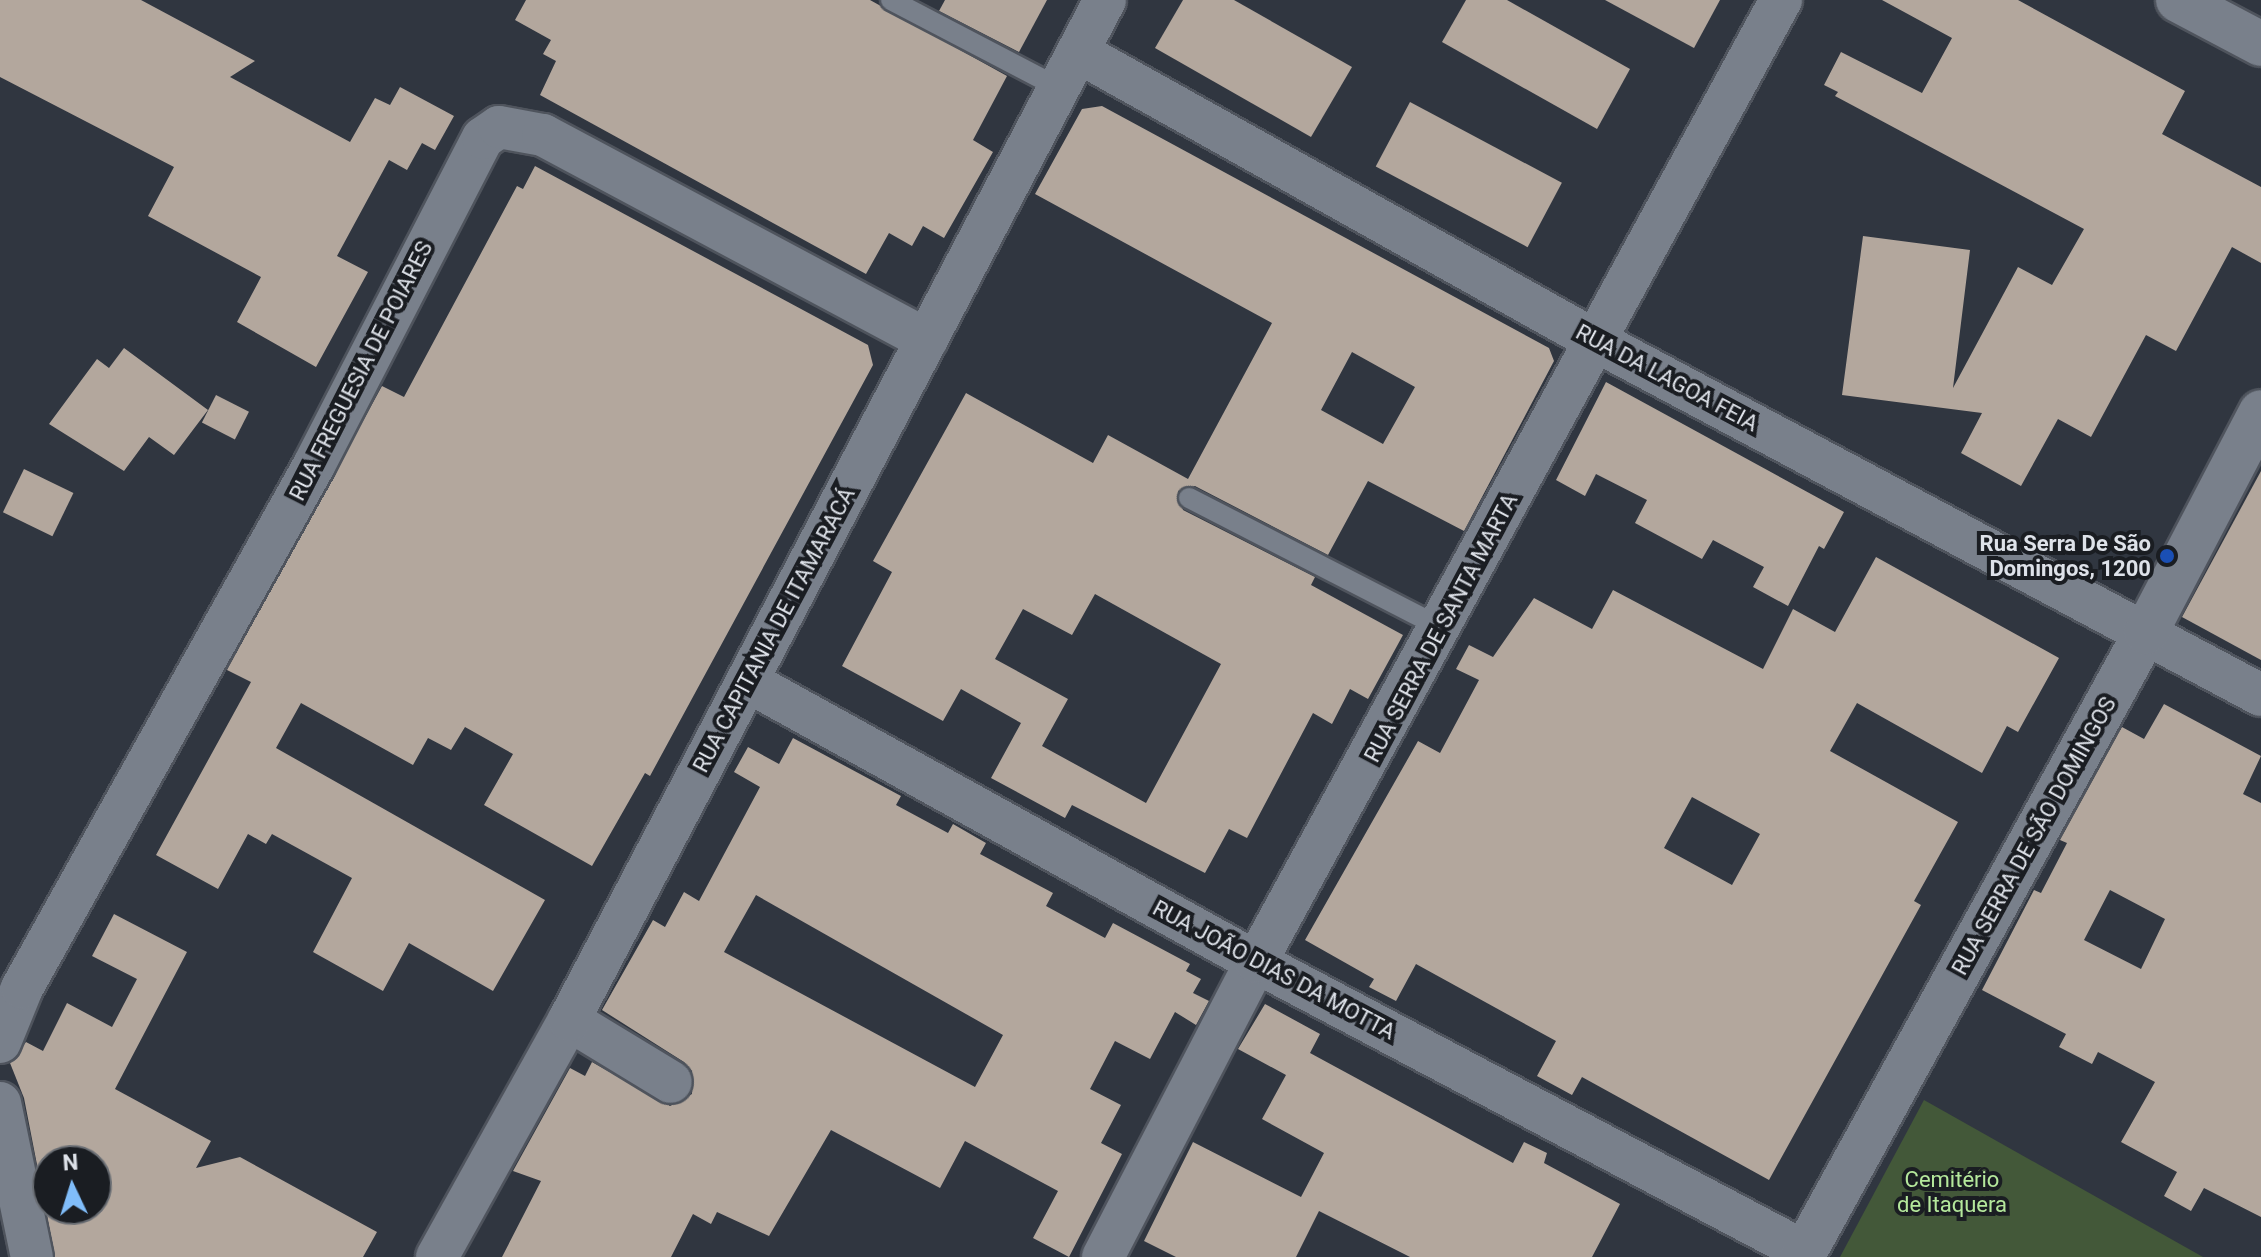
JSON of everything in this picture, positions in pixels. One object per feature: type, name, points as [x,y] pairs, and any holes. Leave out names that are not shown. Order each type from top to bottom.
[{"type":"main road","points":[[2178,0],[2261,44]]},
{"type":"main road","name":"RUA SERRA DE SÃO DOMINGOS","points":[[1803,1254],[2146,632],[2261,412]]},
{"type":"street","name":"RUA CAPITANIA DE ITAMARACÁ","points":[[437,1257],[569,1020],[1105,0]]},
{"type":"street","name":"RUA SERRA DE SANTA MARTA","points":[[1103,1257],[1256,962],[1442,628],[1781,0]]},
{"type":"street","name":"RUA DA LAGOA FEIA","points":[[1078,52],[1596,341],[2261,695]]},
{"type":"street","name":"RUA FREGUESIA DE POIARES","points":[[0,1042],[11,982],[314,465],[483,138],[499,127],[543,135],[927,340]]},
{"type":"street","name":"RUA JOÃO DIAS DA MOTTA","points":[[747,681],[1256,962],[1803,1254]]},
{"type":"street","points":[[569,1020],[671,1082]]},
{"type":"street","points":[[0,1103],[11,1213],[32,1257]]},
{"type":"lane","points":[[891,0],[1059,88]]},
{"type":"lane","points":[[1189,498],[1442,628]]},
{"type":"green space","name":"Cemitério de Itaquera","points":[[1924,1100],[2203,1257],[1840,1257]]},
{"type":"building","points":[[0,0],[141,0],[255,61],[230,77],[350,142],[375,98],[390,105],[400,87],[454,116],[435,150],[422,143],[407,170],[389,160],[337,256],[368,272],[316,367],[237,322],[261,277],[148,216],[174,167],[0,77]]},
{"type":"building","points":[[526,0],[870,0],[1007,76],[973,140],[993,152],[944,238],[923,226],[912,246],[889,233],[866,274],[540,95],[556,61],[543,54],[551,40],[515,20]]},
{"type":"building","points":[[945,0],[1047,0],[1019,52],[939,11]]},
{"type":"building","points":[[1183,0],[1234,0],[1352,67],[1311,137],[1155,48]]},
{"type":"building","points":[[1466,0],[1507,0],[1630,69],[1597,129],[1442,42]]},
{"type":"building","points":[[1605,0],[1720,0],[1694,48]]},
{"type":"building","points":[[1882,0],[2018,0],[2185,91],[2162,134],[2261,187],[2261,263],[2232,247],[2176,351],[2146,335],[2091,437],[2058,419],[2021,486],[1961,453],[1982,413],[1842,395],[1863,236],[1970,250],[1953,388],[2018,267],[2052,285],[2084,229],[1835,96],[1838,92],[1824,85],[1841,52],[1922,93],[1952,38]]},
{"type":"building","points":[[1410,102],[1562,183],[1528,247],[1376,166]]},
{"type":"building","points":[[1102,106],[1549,348],[1554,361],[1464,531],[1368,481],[1328,555],[1195,486],[1178,491],[1183,510],[1315,577],[1311,585],[1403,635],[1368,699],[1350,689],[1332,724],[1313,713],[1247,838],[1229,829],[1205,873],[1072,805],[1065,818],[991,778],[1021,723],[961,689],[943,721],[842,666],[892,572],[873,561],[966,393],[1093,463],[1108,435],[1188,479],[1272,323],[1035,194],[1082,109]],"holes":[[[1352,352],[1415,387],[1383,444],[1321,410]],[[1095,594],[1221,664],[1146,803],[1042,746],[1068,699],[995,659],[1023,609],[1072,635]]]},
{"type":"building","points":[[535,166],[868,345],[873,365],[650,776],[645,773],[592,866],[484,805],[513,754],[465,727],[451,750],[428,738],[413,765],[301,703],[276,748],[545,900],[493,991],[409,943],[383,991],[313,952],[352,878],[272,834],[266,844],[248,834],[218,889],[156,855],[251,682],[227,670],[382,386],[404,397],[517,186],[523,189]]},
{"type":"building","points":[[124,348],[208,410],[174,455],[149,437],[124,471],[49,424],[97,359],[109,368]]},
{"type":"building","points":[[1606,382],[1844,512],[1824,549],[1819,546],[1788,606],[1753,587],[1764,567],[1713,540],[1702,559],[1635,523],[1647,500],[1596,474],[1585,496],[1556,480]]},
{"type":"building","points":[[216,395],[249,412],[235,439],[202,423]]},
{"type":"building","points":[[24,469],[73,493],[52,536],[3,512]]},
{"type":"building","points":[[2261,471],[2261,660],[2182,617]]},
{"type":"building","points":[[1876,557],[2059,658],[2018,732],[2007,726],[1982,773],[1857,703],[1830,751],[1958,822],[1914,901],[1921,905],[1769,1180],[1582,1077],[1572,1095],[1537,1076],[1556,1041],[1416,964],[1396,1001],[1369,987],[1374,979],[1305,940],[1418,741],[1440,753],[1479,680],[1456,669],[1469,645],[1493,657],[1534,598],[1592,629],[1613,590],[1763,669],[1793,609],[1835,632]],"holes":[[[1692,797],[1760,834],[1732,885],[1664,848]]]},
{"type":"building","points":[[2164,704],[2261,756],[2243,794],[2261,803],[2261,1217],[2204,1188],[2191,1211],[2164,1196],[2177,1172],[2121,1142],[2155,1082],[2098,1052],[2092,1064],[2059,1047],[2066,1034],[1982,990],[2034,890],[2041,893],[2067,843],[2060,840],[2122,727],[2144,739]],"holes":[[[2110,890],[2165,919],[2141,969],[2084,940]]]},
{"type":"building","points":[[793,738],[901,796],[896,805],[948,833],[953,824],[986,843],[980,854],[1053,893],[1046,906],[1105,938],[1113,923],[1190,964],[1186,971],[1201,979],[1193,993],[1209,1001],[1196,1025],[1175,1012],[1150,1059],[1115,1041],[1090,1089],[1121,1105],[1101,1143],[1122,1154],[1069,1257],[1033,1238],[1058,1191],[965,1141],[940,1188],[831,1130],[769,1236],[717,1212],[711,1224],[693,1214],[671,1257],[502,1257],[541,1181],[513,1171],[570,1068],[585,1076],[592,1062],[670,1106],[692,1094],[692,1071],[684,1062],[602,1010],[653,920],[665,927],[684,892],[699,901],[760,787],[734,772],[748,747],[779,764]],"holes":[[[756,895],[1003,1035],[975,1087],[724,952]]]},
{"type":"building","points":[[114,914],[187,952],[115,1089],[211,1141],[196,1168],[240,1157],[377,1232],[363,1257],[55,1257],[49,1225],[112,1225],[112,1145],[33,1145],[24,1098],[10,1063],[26,1042],[43,1051],[67,1003],[112,1027],[137,979],[92,956]]},
{"type":"building","points":[[1265,1004],[1320,1034],[1310,1053],[1513,1163],[1524,1142],[1547,1153],[1544,1163],[1620,1204],[1592,1257],[1410,1257],[1319,1211],[1296,1257],[1176,1257],[1144,1241],[1193,1142],[1301,1197],[1324,1153],[1262,1119],[1286,1075],[1238,1049]]},
{"type":"place","name":"Rua Serra De São Domingos, 1200","points":[[2167,556]]}]
